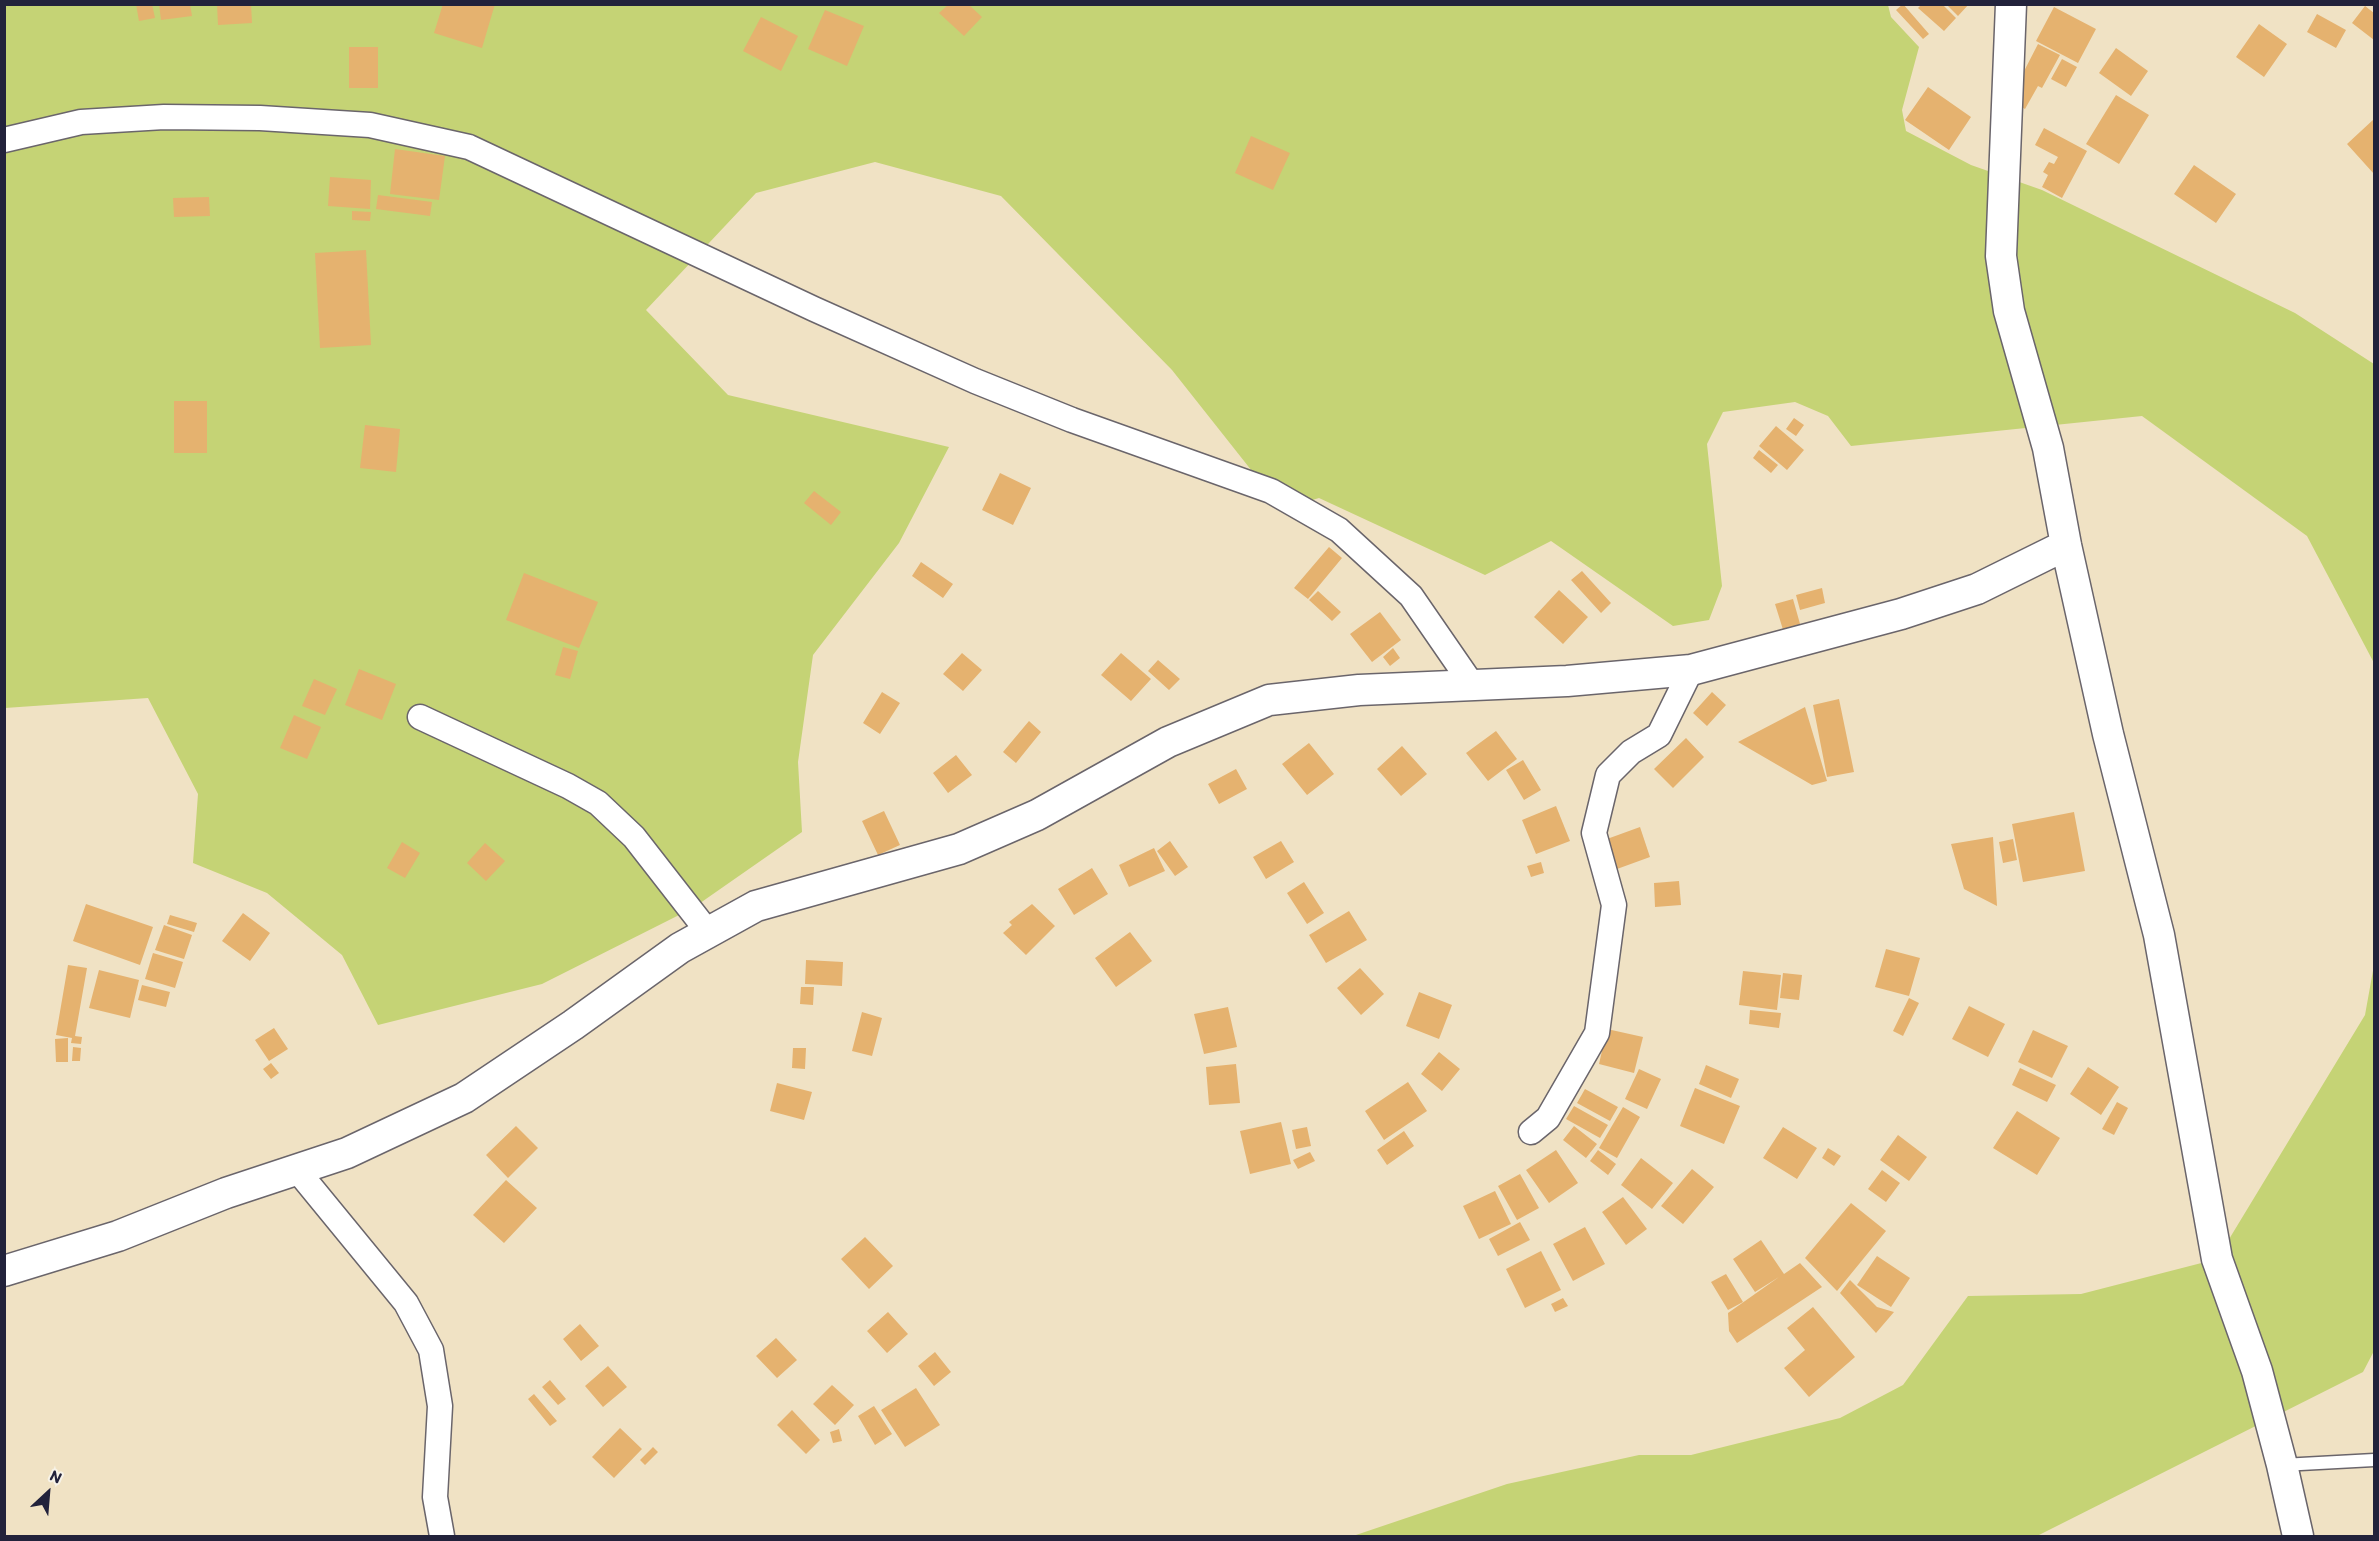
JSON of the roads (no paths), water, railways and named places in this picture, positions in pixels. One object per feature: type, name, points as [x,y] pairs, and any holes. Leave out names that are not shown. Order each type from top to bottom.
[{"type":"street","points":[[2011,4],[2001,256],[2010,310],[2048,448],[2066,545],[2108,734],[2159,935],[2217,1259],[2257,1371],[2283,1465],[2298,1536]]},
{"type":"street","points":[[4,140],[81,122],[188,117],[370,125],[469,147],[814,309],[975,381],[1072,420],[1271,491],[1339,530],[1411,596],[1471,683]]},
{"type":"street","points":[[4,1271],[118,1236],[226,1193],[347,1153],[464,1098],[573,1025],[680,948],[756,906],[959,849],[1037,815],[1168,742],[1269,700],[1359,690],[1471,683],[1567,681],[1691,670],[1901,614],[1966,593],[2066,545]]},
{"type":"street","points":[[1531,1132],[1548,1118],[1597,1033],[1614,905],[1594,833],[1608,775],[1631,752],[1659,735],[1691,670]]},
{"type":"street","points":[[420,717],[568,786],[598,803],[634,837],[708,932]]},
{"type":"street","points":[[297,1170],[406,1303],[431,1350],[440,1406],[435,1497],[442,1536]]},
{"type":"lane","points":[[2283,1465],[2374,1460]]}]
